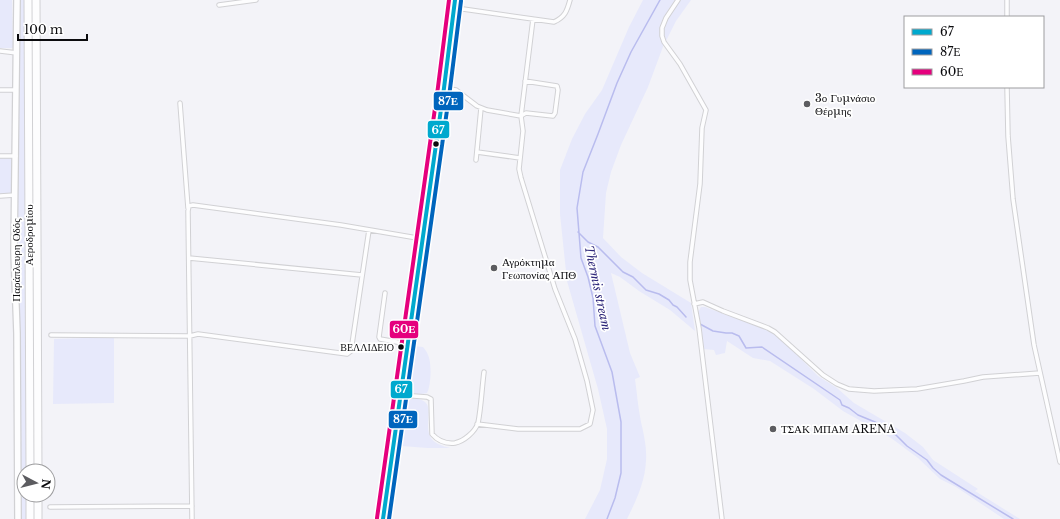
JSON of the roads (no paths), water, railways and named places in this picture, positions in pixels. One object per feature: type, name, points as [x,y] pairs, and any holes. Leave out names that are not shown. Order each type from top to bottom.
[{"type":"highway","name":"Αεροδρομίου","points":[[28,0],[30,463]]},
{"type":"highway","name":"Αεροδρομίου","points":[[36,0],[38,463]]},
{"type":"highway","points":[[30,503],[30,519]]},
{"type":"highway","points":[[38,503],[38,519]]},
{"type":"main road","points":[[383,519],[455,0]]},
{"type":"street","name":"Παράπλευρη Οδός","points":[[17,0],[16,196],[14,252],[17,334],[18,519]]},
{"type":"street","points":[[219,5],[256,0]]},
{"type":"street","points":[[454,10],[463,9],[554,22],[562,18],[566,13],[570,0]]},
{"type":"street","points":[[678,0],[666,18],[662,28],[662,36],[664,42],[680,64],[706,110],[702,128],[700,184],[690,262],[690,280],[699,328],[722,519]]},
{"type":"street","points":[[1007,0],[1007,16]]},
{"type":"street","points":[[478,424],[518,429],[580,429],[590,424],[592,418],[593,410],[587,381],[575,339],[555,289],[519,169],[523,131],[521,116],[533,20]]},
{"type":"street","points":[[0,51],[17,53]]},
{"type":"street","points":[[444,88],[456,90],[477,106],[482,108],[521,116],[526,113],[553,116],[558,90],[557,86],[525,81]]},
{"type":"street","points":[[1007,88],[1011,188],[1034,345],[1060,462]]},
{"type":"street","points":[[0,90],[16,90]]},
{"type":"street","points":[[180,103],[188,208],[192,519]]},
{"type":"street","points":[[476,160],[482,108]]},
{"type":"street","points":[[477,152],[520,158]]},
{"type":"street","points":[[0,156],[16,156]]},
{"type":"street","points":[[0,196],[16,196]]},
{"type":"street","points":[[188,208],[189,206],[193,205],[423,238]]},
{"type":"street","points":[[52,335],[190,336],[198,334],[347,354],[351,351],[369,230]]},
{"type":"street","points":[[189,258],[362,275]]},
{"type":"street","points":[[385,293],[380,337],[382,340],[408,344]]},
{"type":"street","points":[[694,304],[703,302],[768,328],[783,339],[823,375],[842,387],[849,389],[874,391],[917,389],[983,377],[1040,373]]},
{"type":"street","points":[[400,395],[427,398],[431,400],[432,434],[438,440],[448,443],[456,443],[465,439],[478,424],[484,372]]},
{"type":"street","points":[[50,507],[192,506]]},
{"type":"waterway","name":"Thermis stream","points":[[607,519],[615,498],[621,473],[621,422],[612,372],[595,326],[593,298],[588,277],[581,258],[577,208],[583,172],[617,83],[631,52],[660,0]]},
{"type":"waterway","points":[[578,232],[588,242],[598,247],[623,272],[633,277],[646,290],[659,294],[669,300],[686,317]]},
{"type":"waterway","points":[[700,324],[713,331],[732,333],[739,336],[746,348],[762,347],[840,400],[842,405],[896,435],[907,446],[927,460],[941,475],[1013,519]]},
{"type":"place","name":"3ο Γυμνάσιο Θέρμης","points":[[807,104]]},
{"type":"place","name":"Αγρόκτημα Γεωπονίας ΑΠΘ","points":[[494,268]]},
{"type":"place","name":"ΒΕΛΛΙΔΕΙΟ","points":[[401,347]]},
{"type":"place","name":"ΤΣΑΚ ΜΠΑΜ ARENA","points":[[773,429]]}]
